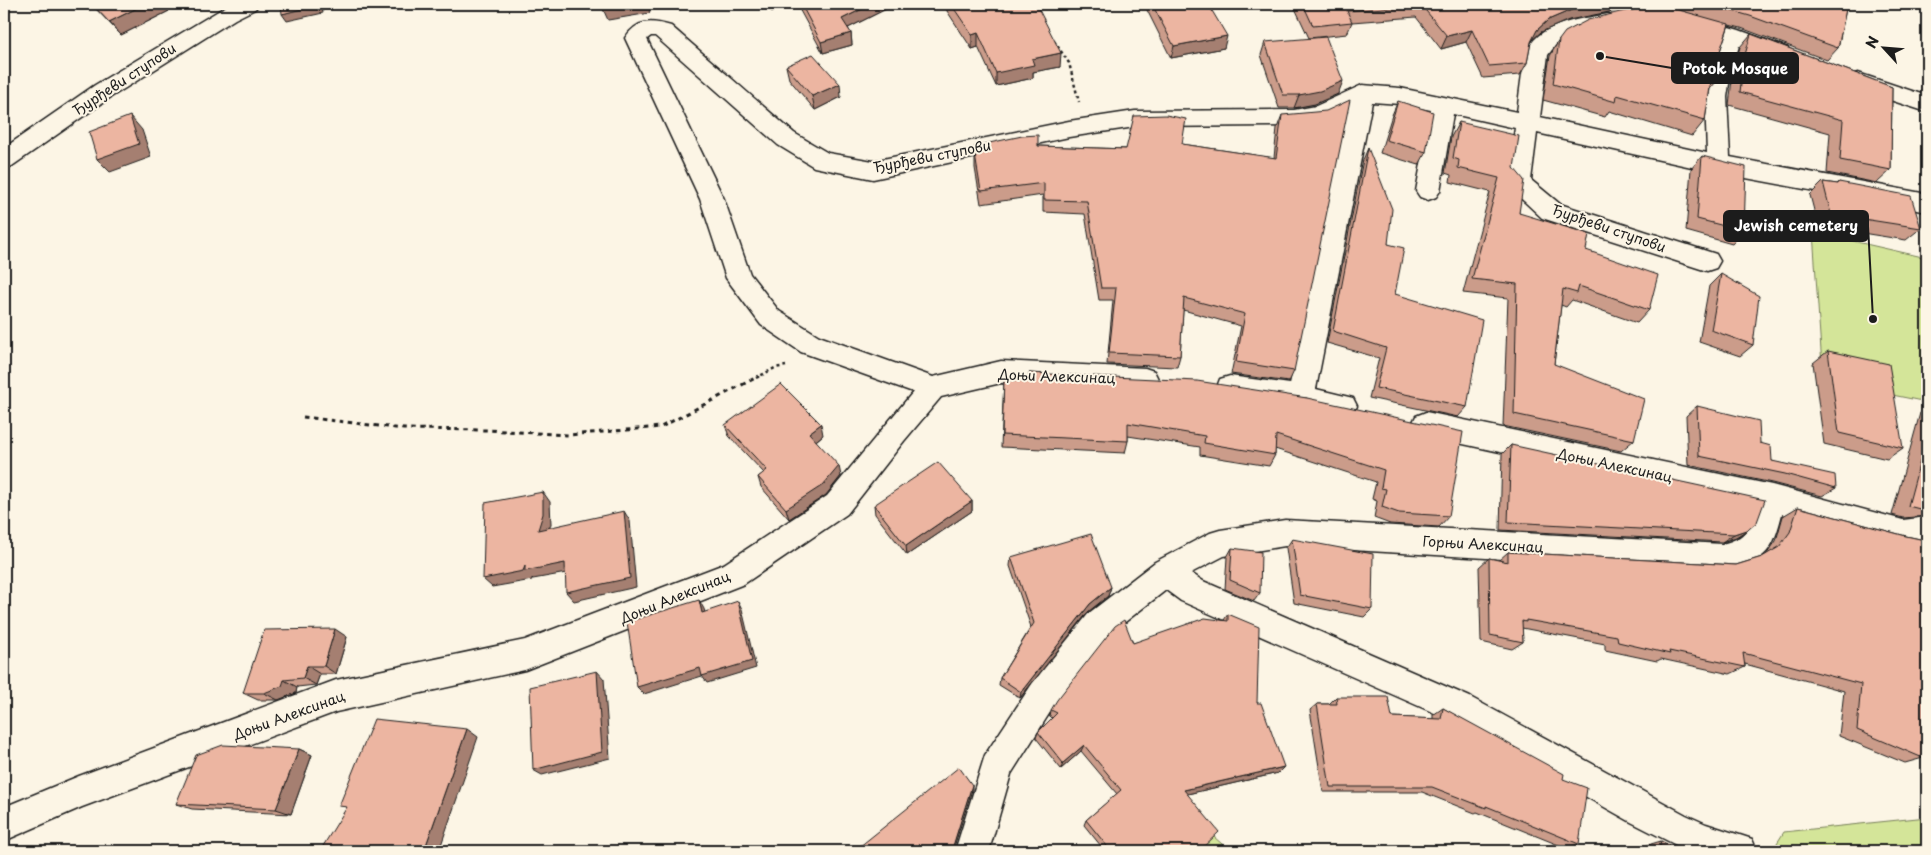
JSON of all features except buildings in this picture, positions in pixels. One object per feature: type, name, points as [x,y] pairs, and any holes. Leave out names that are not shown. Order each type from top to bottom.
[{"type":"street","name":"Ђурђеви ступови","points":[[4,160],[103,91],[227,14],[248,4]]},
{"type":"street","name":"Ђурђеви ступови","points":[[1707,261],[1551,210],[1519,183],[1537,53],[1550,38],[1569,29],[1641,8],[1732,35],[1796,59]]},
{"type":"street","name":"Ђурђеви ступови","points":[[933,388],[810,344],[770,318],[739,278],[712,199],[636,38],[643,29],[651,27],[663,32],[786,140],[822,161],[873,170],[1084,126],[1135,119],[1294,118],[1321,114],[1362,93]]},
{"type":"street","points":[[1719,164],[1716,97],[1720,71],[1732,35]]},
{"type":"street","points":[[1842,76],[1927,104]]},
{"type":"street","points":[[1301,397],[1362,93],[1400,96],[1444,104],[1719,164],[1927,203]]},
{"type":"street","points":[[1428,191],[1444,104]]},
{"type":"street","name":"Доњи Алексинац","points":[[4,824],[79,792],[336,696],[525,655],[734,574],[837,505],[894,433],[933,388],[1001,372],[1174,380]]},
{"type":"street","points":[[1203,383],[1301,397],[1368,412]]},
{"type":"street","name":"Доњи Алексинац","points":[[1397,418],[1772,498],[1903,532],[1927,530]]},
{"type":"street","name":"Горњи Алексинац","points":[[972,851],[997,767],[1043,695],[1100,624],[1165,572],[1220,543],[1285,533],[1722,558],[1746,551],[1762,537],[1772,498]]},
{"type":"street","points":[[1165,572],[1192,591],[1466,712],[1650,815],[1691,834],[1740,851]]},
{"type":"path","points":[[1052,38],[1069,63],[1084,126]]},
{"type":"path","points":[[304,417],[404,429],[488,430],[568,434],[661,427],[775,368],[794,365]]},
{"type":"green space","points":[[1813,232],[1927,258],[1927,402],[1823,381]]},
{"type":"green space","points":[[1927,817],[1927,851],[1772,851],[1784,832]]},
{"type":"green space","points":[[1214,837],[1230,851],[1198,851]]},
{"type":"place","name":"Potok Mosque","points":[[1600,56]]},
{"type":"place","name":"Jewish cemetery","points":[[1873,319]]}]
